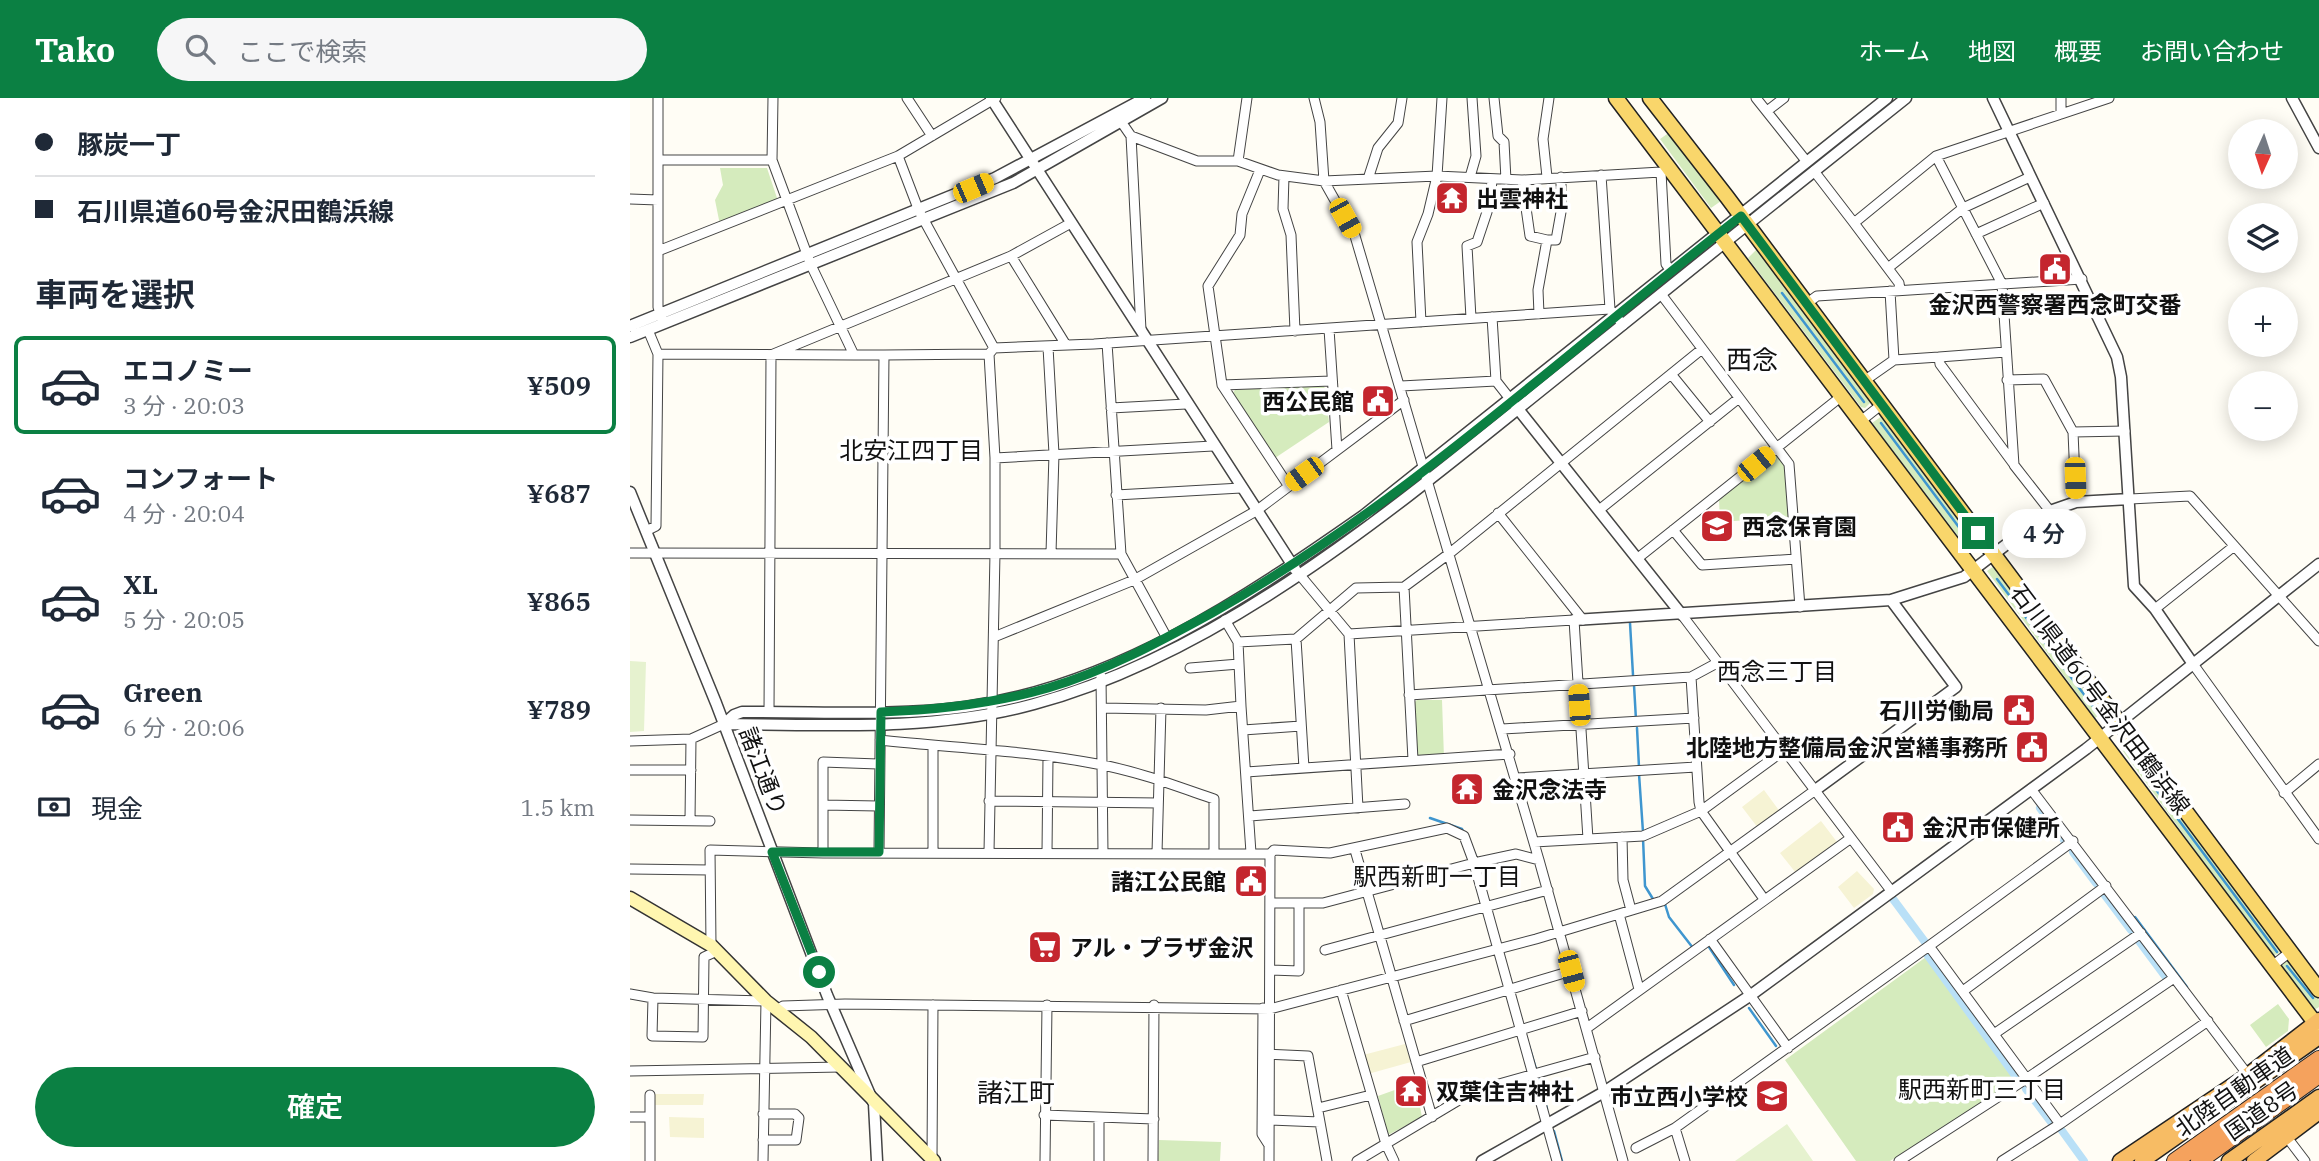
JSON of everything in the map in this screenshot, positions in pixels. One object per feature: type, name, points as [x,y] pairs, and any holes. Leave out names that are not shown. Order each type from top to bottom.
[{"type":"highway","points":[[2120,1161],[2318,1027]]},
{"type":"highway","name":"国道8号","points":[[2142,1161],[2318,1027]]},
{"type":"highway","name":"北陸自動車道","points":[[2175,1161],[2319,1059]]},
{"type":"highway","name":"北陸自動車道","points":[[2199,1161],[2319,1075]]},
{"type":"highway","name":"国道8号","points":[[2229,1161],[2319,1097]]},
{"type":"highway","points":[[2254,1161],[2319,1112]]},
{"type":"main road","name":"石川県道60号金沢田鶴浜線","points":[[1616,98],[1666,169],[1723,237],[2318,1027]]},
{"type":"main road","name":"石川県道60号金沢田鶴浜線","points":[[1650,98],[2120,721],[2319,990]]},
{"type":"main road","points":[[630,898],[714,948],[841,1067],[874,1104],[933,1160]]},
{"type":"street","points":[[658,98],[658,251],[662,319]]},
{"type":"street","points":[[773,98],[772,160],[809,260],[854,355]]},
{"type":"street","points":[[907,98],[932,136]]},
{"type":"street","points":[[1238,161],[1247,98]]},
{"type":"street","points":[[1314,98],[1320,122],[1324,181],[1355,236],[1401,386],[1510,754],[1623,1161]]},
{"type":"street","points":[[1368,179],[1378,148],[1398,123],[1402,98]]},
{"type":"street","points":[[1421,322],[1417,242],[1428,214],[1437,176],[1442,98]]},
{"type":"street","points":[[1470,177],[1476,156],[1472,98]]},
{"type":"street","points":[[1494,98],[1498,136],[1504,142],[1506,180]]},
{"type":"street","points":[[1547,177],[1543,139],[1549,98]]},
{"type":"street","points":[[1756,98],[1888,268],[1899,283],[1900,290]]},
{"type":"street","points":[[1767,111],[1784,98]]},
{"type":"street","points":[[1865,123],[1887,98]]},
{"type":"street","points":[[658,354],[884,355],[991,351],[1107,343],[1143,337],[1295,331],[1539,314],[1616,317],[1661,294],[1723,237],[1865,123],[1906,98]]},
{"type":"street","points":[[1993,98],[2082,279],[2117,357],[2125,431],[2134,586],[2155,609],[2284,793],[2318,835]]},
{"type":"street","points":[[2060,98],[2061,114]]},
{"type":"street","points":[[1854,223],[1936,156],[2109,98]]},
{"type":"street","points":[[2292,98],[2316,135],[2319,148]]},
{"type":"street","points":[[658,251],[898,156],[993,99],[1143,337],[1295,570],[1349,634],[1358,808]]},
{"type":"street","points":[[1034,166],[1154,99]]},
{"type":"street","points":[[630,326],[662,319],[921,215],[1034,166],[1122,123],[1154,99]]},
{"type":"street","points":[[1122,123],[1131,136],[1143,337]]},
{"type":"street","points":[[1131,136],[1197,161],[1238,161],[1284,176],[1324,181],[1437,176],[1522,180],[1666,169],[1666,264],[1671,271]]},
{"type":"street","points":[[898,156],[921,215],[991,351],[995,553],[994,708],[990,750],[989,852]]},
{"type":"street","points":[[1936,156],[2002,284],[2014,465]]},
{"type":"street","points":[[658,160],[772,160]]},
{"type":"street","points":[[1259,170],[1242,214],[1240,235],[1208,286],[1222,385],[1288,485]]},
{"type":"street","points":[[1601,175],[1616,317]]},
{"type":"street","points":[[1284,176],[1283,209],[1291,234],[1295,331]]},
{"type":"street","points":[[1522,180],[1530,236],[1556,240],[1561,212],[1562,177]]},
{"type":"street","points":[[1888,268],[1963,208],[2030,177]]},
{"type":"street","points":[[1471,318],[1467,246],[1477,242],[1490,203],[1492,180]]},
{"type":"street","points":[[630,199],[659,200]]},
{"type":"street","points":[[1976,234],[2044,203]]},
{"type":"street","points":[[771,355],[1011,256],[1071,223]]},
{"type":"street","points":[[994,708],[1032,705],[1102,682],[1225,620],[1429,480],[1671,271],[1723,237]]},
{"type":"street","points":[[1539,314],[1538,289],[1546,240]]},
{"type":"street","points":[[1011,256],[1066,345]]},
{"type":"street","points":[[1806,304],[1817,296],[2082,279]]},
{"type":"street","points":[[1889,291],[1894,360]]},
{"type":"street","points":[[1661,294],[1791,468],[1800,607]]},
{"type":"street","points":[[1492,317],[1496,381],[1682,615],[1892,892]]},
{"type":"street","points":[[630,337],[648,330],[662,319]]},
{"type":"street","points":[[1329,329],[1337,450]]},
{"type":"street","points":[[646,531],[656,526],[658,354],[648,330]]},
{"type":"street","points":[[1107,343],[1121,554],[1167,638]]},
{"type":"street","points":[[1048,346],[1054,454],[1051,553]]},
{"type":"street","points":[[1238,642],[1296,639],[1356,588],[1404,587],[1450,553],[1702,349]]},
{"type":"street","points":[[1864,382],[1894,360],[2006,352]]},
{"type":"street","points":[[769,712],[771,355]]},
{"type":"street","points":[[879,852],[884,355]]},
{"type":"street","points":[[1939,357],[1940,364],[2050,511]]},
{"type":"street","points":[[1671,374],[1710,422]]},
{"type":"street","points":[[2007,380],[2044,379],[2073,432],[2076,502]]},
{"type":"street","points":[[1222,385],[1331,381]]},
{"type":"street","points":[[1401,386],[1496,381]]},
{"type":"street","points":[[1637,558],[1843,395]]},
{"type":"street","points":[[1600,510],[1739,398]]},
{"type":"street","points":[[994,638],[1134,580],[1256,511],[1404,400]]},
{"type":"street","points":[[1111,408],[1186,404]]},
{"type":"street","points":[[630,741],[691,738],[724,724],[742,712],[935,721],[994,708],[1101,670],[1295,570],[1426,468],[1514,404]]},
{"type":"street","points":[[1862,420],[1881,405]]},
{"type":"street","points":[[2073,432],[2125,431]]},
{"type":"street","points":[[995,458],[1213,446]]},
{"type":"street","points":[[1116,495],[1241,488]]},
{"type":"street","name":"諸江通り","points":[[630,492],[724,724],[831,1004],[874,1104]]},
{"type":"street","points":[[1349,634],[1891,600],[1965,577],[2050,511],[2076,502],[2190,496],[2233,547],[2280,594],[2319,641]]},
{"type":"street","points":[[1498,513],[1578,620],[1578,685],[1588,839]]},
{"type":"street","points":[[1672,530],[1702,565],[1796,559]]},
{"type":"street","points":[[2155,609],[2233,547]]},
{"type":"street","points":[[630,553],[1121,554]]},
{"type":"street","points":[[1482,1161],[1604,1092],[1751,995],[2100,737],[2319,564]]},
{"type":"street","points":[[1404,587],[1413,760]]},
{"type":"street","points":[[630,994],[653,998],[704,999],[783,1006],[831,1004],[1267,1008],[1500,948],[1662,901],[1956,687],[1891,600]]},
{"type":"street","points":[[1225,620],[1238,642],[1251,853]]},
{"type":"street","points":[[1296,639],[1304,768]]},
{"type":"street","points":[[1409,695],[1692,677],[1717,663]]},
{"type":"street","points":[[1190,668],[1239,664]]},
{"type":"street","points":[[1101,670],[1103,853]]},
{"type":"street","points":[[1692,677],[1696,767],[1702,811],[1764,899]]},
{"type":"street","points":[[1103,708],[1206,710],[1241,706]]},
{"type":"street","points":[[1157,853],[1161,708]]},
{"type":"street","points":[[724,724],[881,718]]},
{"type":"street","points":[[1502,729],[1693,718]]},
{"type":"street","points":[[1243,730],[1301,726]]},
{"type":"street","points":[[690,820],[691,738]]},
{"type":"street","points":[[880,740],[990,750],[1103,765],[1160,780],[1214,799],[1214,854]]},
{"type":"street","points":[[933,746],[933,852]]},
{"type":"street","points":[[1534,842],[1643,836],[1702,811],[1783,751]]},
{"type":"street","points":[[1246,772],[1510,754]]},
{"type":"street","points":[[1047,853],[1048,758]]},
{"type":"street","points":[[823,853],[823,762],[878,764]]},
{"type":"street","points":[[2284,793],[2319,764]]},
{"type":"street","points":[[1516,778],[1696,767]]},
{"type":"street","points":[[630,770],[691,770]]},
{"type":"street","points":[[2031,789],[2248,1075]]},
{"type":"street","points":[[989,801],[1158,803]]},
{"type":"street","points":[[1250,816],[1405,804]]},
{"type":"street","points":[[822,805],[878,806]]},
{"type":"street","points":[[630,820],[710,821]]},
{"type":"street","points":[[653,998],[652,1036],[703,1037],[704,957],[714,948],[710,850],[823,853],[1214,854],[1270,854],[1274,850],[1330,853],[1355,850],[1447,828],[1464,836],[1477,862],[1557,1161]]},
{"type":"street","points":[[1622,837],[1623,880],[1631,910]]},
{"type":"street","points":[[1587,1028],[1851,838]]},
{"type":"street","points":[[1636,1147],[1675,1128],[2073,841]]},
{"type":"street","points":[[1355,850],[1432,1117]]},
{"type":"street","points":[[1269,1161],[1267,1008],[1271,970],[1270,854]]},
{"type":"street","points":[[1270,903],[1323,904],[1516,854],[1539,860]]},
{"type":"street","points":[[630,869],[710,870]]},
{"type":"street","points":[[1963,991],[2106,886]]},
{"type":"street","points":[[1325,950],[1548,890]]},
{"type":"street","points":[[1271,970],[1299,971],[1299,904]]},
{"type":"street","points":[[1619,914],[1639,989]]},
{"type":"street","points":[[1994,1034],[2141,933]]},
{"type":"street","points":[[1710,939],[1788,1048]]},
{"type":"street","points":[[1929,946],[2060,1124]]},
{"type":"street","points":[[2272,966],[2290,952]]},
{"type":"street","points":[[1405,1021],[1571,971]]},
{"type":"street","points":[[1899,1161],[1911,1158],[2174,978]]},
{"type":"street","points":[[1341,990],[1385,1144],[1394,1161]]},
{"type":"street","points":[[763,1161],[763,1070],[772,1005]]},
{"type":"street","points":[[933,1005],[933,1160]]},
{"type":"street","points":[[1045,1161],[1047,1005]]},
{"type":"street","points":[[1153,1161],[1154,1006]]},
{"type":"street","points":[[1416,1062],[1582,1011]]},
{"type":"street","points":[[2002,1161],[2208,1021]]},
{"type":"street","points":[[1267,1054],[1308,1056],[1327,1161]]},
{"type":"street","points":[[1357,1161],[1474,1091],[1595,1057]]},
{"type":"street","points":[[630,1071],[841,1067]]},
{"type":"street","points":[[1267,1082],[1262,1134],[1269,1146]]},
{"type":"street","points":[[1318,1108],[1371,1095]]},
{"type":"street","points":[[650,1096],[650,1161]]},
{"type":"street","points":[[874,1104],[877,1161]]},
{"type":"street","points":[[763,1114],[795,1114],[799,1118],[796,1140],[763,1140]]},
{"type":"street","points":[[1044,1115],[1154,1119]]},
{"type":"street","points":[[630,1117],[649,1117]]},
{"type":"street","points":[[1099,1118],[1099,1161]]},
{"type":"street","points":[[1270,1120],[1320,1122]]},
{"type":"street","points":[[1675,1128],[1685,1161]]},
{"type":"street","points":[[2286,1136],[2305,1161]]},
{"type":"shaded area","points":[[1764,790],[1781,813],[1758,828],[1742,807]]},
{"type":"shaded area","points":[[1821,821],[1837,842],[1836,845],[1796,873],[1780,853]]},
{"type":"shaded area","points":[[1857,871],[1874,889],[1873,894],[1854,908],[1838,887]]},
{"type":"shaded area","points":[[1405,1044],[1411,1062],[1368,1074],[1363,1055]]},
{"type":"shaded area","points":[[653,1094],[704,1094],[703,1105],[653,1105]]},
{"type":"shaded area","points":[[669,1117],[704,1118],[704,1138],[670,1137]]},
{"type":"green space","points":[[1670,132],[1721,201],[1711,208],[1660,139]]},
{"type":"green space","points":[[720,168],[767,168],[778,201],[720,225],[715,200],[723,185]]},
{"type":"green space","points":[[1757,249],[1871,402],[1865,408],[1861,407],[1748,258]]},
{"type":"green space","points":[[1324,384],[1329,422],[1275,458],[1232,394],[1235,390]]},
{"type":"green space","points":[[1882,416],[1975,542],[1967,548],[1872,423]]},
{"type":"green space","points":[[1774,455],[1786,466],[1789,517],[1720,522],[1719,500]]},
{"type":"green space","points":[[1994,566],[2102,713],[2095,718],[1987,571]]},
{"type":"green space","points":[[630,661],[646,662],[644,731],[630,732]]},
{"type":"green space","points":[[1417,700],[1442,700],[1444,758],[1416,756],[1413,704]]},
{"type":"green space","points":[[2127,741],[2280,953],[2272,956],[2120,747]]},
{"type":"green space","points":[[1926,957],[2017,1082],[1890,1161],[1856,1161],[1785,1060]]},
{"type":"green space","points":[[2287,959],[2319,1000],[2319,1007],[2314,1010],[2280,965]]},
{"type":"green space","points":[[2278,1004],[2289,1019],[2288,1031],[2266,1047],[2250,1025]]},
{"type":"green space","points":[[1403,1087],[1406,1101],[1418,1097],[1422,1117],[1388,1135],[1378,1096]]},
{"type":"green space","points":[[1787,1124],[1813,1161],[1735,1161]]},
{"type":"green space","points":[[1159,1140],[1221,1142],[1220,1161],[1158,1161]]},
{"type":"waterway","points":[[1782,293],[1864,402]]},
{"type":"waterway","points":[[1881,423],[1970,542]]},
{"type":"waterway","points":[[1997,579],[2098,713]]},
{"type":"waterway","points":[[1630,623],[1633,675]]},
{"type":"waterway","points":[[1634,685],[1636,720]]},
{"type":"waterway","points":[[1637,728],[1639,767]]},
{"type":"waterway","points":[[2128,752],[2277,952]]},
{"type":"waterway","points":[[1639,774],[1643,832]]},
{"type":"waterway","points":[[2040,808],[2064,840]]},
{"type":"waterway","points":[[1430,818],[1462,829],[1475,854]]},
{"type":"waterway","points":[[1643,838],[1645,886],[1653,899]]},
{"type":"waterway","points":[[2073,852],[2096,883]]},
{"type":"waterway","points":[[2104,894],[2131,930]]},
{"type":"waterway","points":[[1893,899],[1925,942]]},
{"type":"waterway","points":[[1664,901],[1669,917],[1693,948]]},
{"type":"waterway","points":[[2135,917],[2187,987]]},
{"type":"waterway","points":[[2139,941],[2165,976]]},
{"type":"waterway","points":[[1709,947],[1734,985]]},
{"type":"waterway","points":[[1928,956],[2016,1077]]},
{"type":"waterway","points":[[2287,966],[2313,998]]},
{"type":"waterway","points":[[1749,1008],[1776,1046]]},
{"type":"waterway","points":[[1529,1046],[1536,1069]]},
{"type":"waterway","points":[[1538,1076],[1547,1109]]},
{"type":"waterway","points":[[2026,1089],[2051,1122]]},
{"type":"waterway","points":[[2060,1128],[2084,1161]]},
{"type":"waterway","points":[[1554,1131],[1562,1161]]},
{"type":"place","name":"出雲神社","points":[[1452,198]]},
{"type":"place","name":"金沢西警察署西念町交番","points":[[2055,269]]},
{"type":"place","name":"西公民館","points":[[1378,401]]},
{"type":"place","name":"西念保育園","points":[[1717,526]]},
{"type":"place","name":"石川労働局","points":[[2019,710]]},
{"type":"place","name":"北陸地方整備局金沢営繕事務所","points":[[2032,747]]},
{"type":"place","name":"金沢念法寺","points":[[1467,789]]},
{"type":"place","name":"金沢市保健所","points":[[1898,827]]},
{"type":"place","name":"諸江公民館","points":[[1251,881]]},
{"type":"place","name":"アル・プラザ金沢","points":[[1045,947]]},
{"type":"place","name":"双葉住吉神社","points":[[1411,1091]]},
{"type":"place","name":"市立西小学校","points":[[1772,1096]]},
{"type":"district","name":"西念","points":[[1752,359]]},
{"type":"district","name":"北安江四丁目","points":[[911,450]]},
{"type":"district","name":"西念三丁目","points":[[1777,671]]},
{"type":"district","name":"駅西新町一丁目","points":[[1437,876]]},
{"type":"district","name":"駅西新町三丁目","points":[[1982,1089]]},
{"type":"district","name":"諸江町","points":[[1016,1092]]},
{"type":"route","points":[[819,972],[772,852],[879,852],[878,764],[881,712],[966,707],[1050,688],[1101,670],[1133,655],[1241,596],[1292,565],[1426,468],[1741,216],[1978,533]]}]
